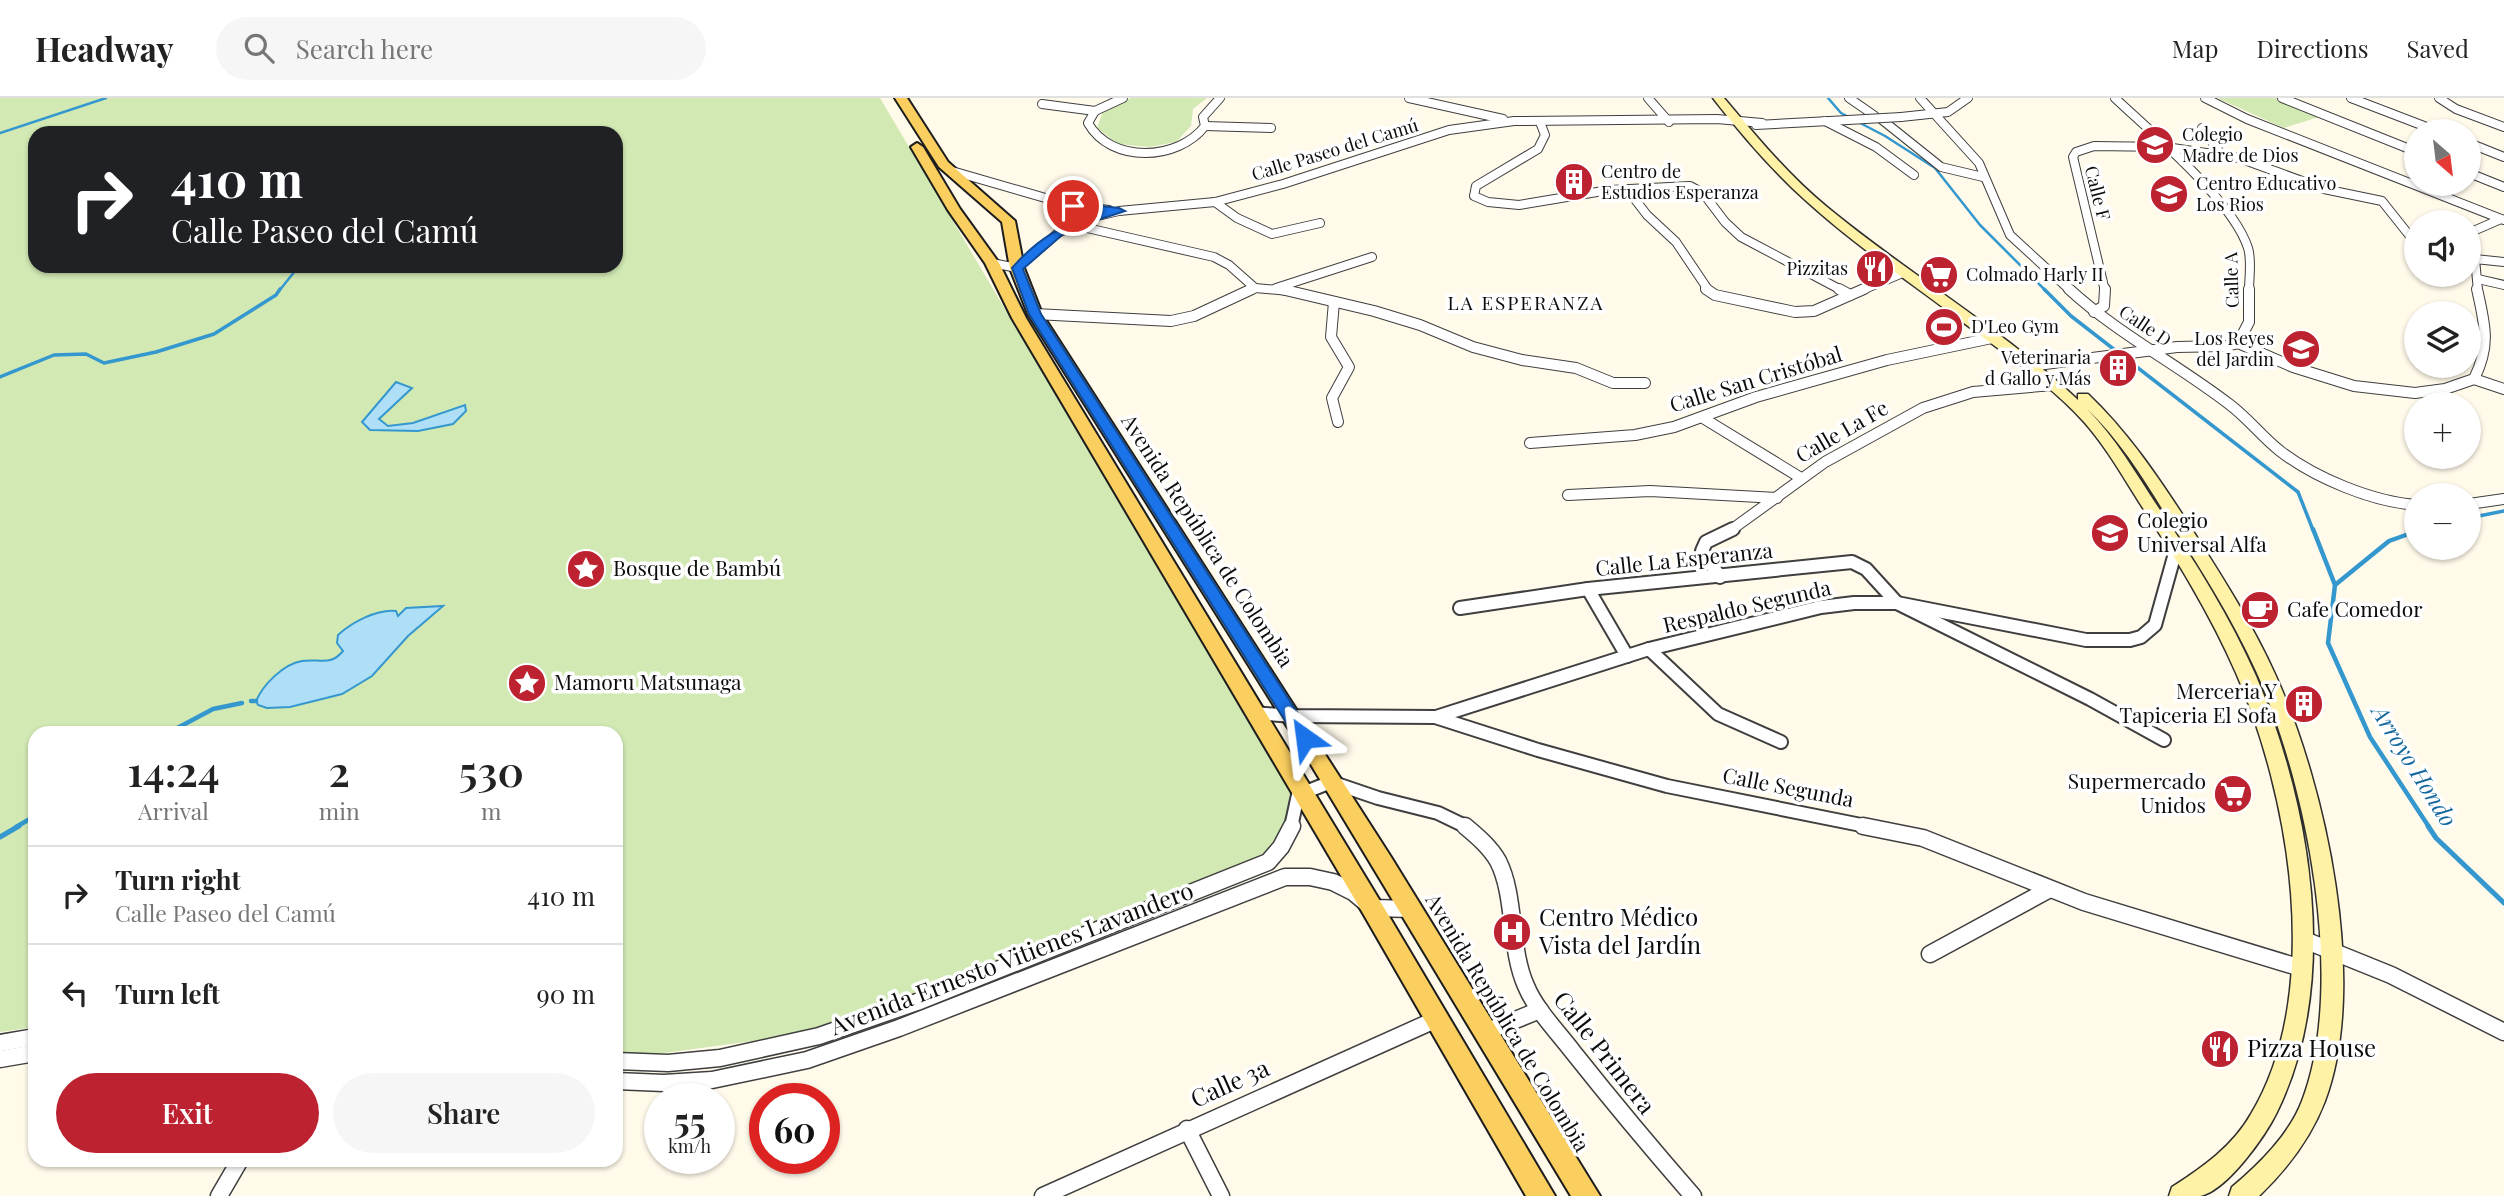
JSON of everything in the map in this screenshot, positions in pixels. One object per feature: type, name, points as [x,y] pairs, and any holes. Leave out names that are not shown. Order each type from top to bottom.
[{"type":"main road","name":"Avenida República de Colombia","points":[[888,98],[954,210],[988,222]]},
{"type":"main road","name":"Avenida República de Colombia","points":[[901,98],[934,152],[952,171],[1017,268],[1035,314],[1293,716],[1331,782],[1488,1031],[1586,1196]]},
{"type":"main road","points":[[1718,98],[1749,123],[1808,183],[2037,365],[2087,401],[2127,443],[2203,558],[2267,675],[2295,751],[2327,896],[2333,951],[2332,1030],[2313,1103],[2275,1165],[2241,1196]]},
{"type":"main road","points":[[1730,98],[1810,198],[1992,338],[2037,365],[2106,440],[2177,546],[2239,658],[2269,736],[2293,839],[2300,887],[2302,939],[2298,1017],[2291,1052],[2276,1093],[2261,1121],[2244,1144],[2214,1175],[2181,1196]]},
{"type":"main road","name":"Avenida República de Colombia","points":[[988,222],[992,262],[1026,329],[1541,1196]]},
{"type":"street","points":[[1042,104],[1095,111],[1123,98]]},
{"type":"street","points":[[1205,126],[1203,117],[1219,100],[1228,98]]},
{"type":"street","points":[[1409,98],[1514,121]]},
{"type":"street","points":[[1648,98],[1669,122]]},
{"type":"street","points":[[1849,98],[1941,167],[1983,177]]},
{"type":"street","name":"Calle D","points":[[1920,98],[1933,116],[1979,163],[2010,235],[2094,312],[2231,405],[2280,451],[2308,469],[2371,496],[2404,504]]},
{"type":"street","points":[[1933,116],[1956,109],[1969,98]]},
{"type":"street","name":"Calle A","points":[[2115,98],[2228,213],[2249,250],[2249,323],[2238,343]]},
{"type":"street","points":[[2205,98],[2232,113],[2503,220]]},
{"type":"street","points":[[2282,98],[2404,147]]},
{"type":"street","points":[[2351,98],[2406,119]]},
{"type":"street","points":[[2439,98],[2456,109],[2504,127]]},
{"type":"street","points":[[1446,107],[1458,117],[1457,125],[1449,130]]},
{"type":"street","points":[[1095,111],[1088,123],[1091,133],[1100,142],[1117,149],[1139,152],[1169,149],[1185,144],[1205,126],[1271,128]]},
{"type":"street","name":"Calle Paseo del Camú","points":[[1017,268],[1058,233],[1072,225],[1119,211],[1215,202],[1283,184],[1449,130],[1514,121],[1749,123],[1933,116]]},
{"type":"street","points":[[1824,121],[1876,147],[1914,175]]},
{"type":"street","points":[[1541,122],[1545,135],[1538,149],[1476,187],[1474,197],[1487,204],[1519,205],[1565,196],[1627,189],[1690,186],[1701,189],[1730,228],[1850,295]]},
{"type":"street","points":[[2202,128],[2221,154]]},
{"type":"street","name":"Calle F","points":[[2094,312],[2104,306],[2106,295],[2073,158],[2076,152],[2094,146],[2166,147],[2221,154],[2257,163],[2324,189],[2382,201],[2404,229]]},
{"type":"street","points":[[2482,149],[2504,157]]},
{"type":"street","points":[[952,171],[1073,206],[1119,211]]},
{"type":"street","points":[[2482,178],[2504,187]]},
{"type":"street","points":[[1627,189],[1647,215],[1676,242],[1704,289],[1715,295],[1795,312],[1814,312],[1905,272]]},
{"type":"street","points":[[1215,202],[1237,218],[1272,234],[1320,223]]},
{"type":"street","points":[[2481,228],[2503,220]]},
{"type":"street","points":[[1072,225],[1214,257],[1229,265],[1255,288]]},
{"type":"street","points":[[1275,288],[1372,257]]},
{"type":"street","points":[[2481,260],[2504,262]]},
{"type":"street","points":[[992,262],[1017,268]]},
{"type":"street","points":[[2481,280],[2504,285]]},
{"type":"street","points":[[2037,365],[2238,343],[2309,374],[2369,389],[2425,391],[2461,385],[2474,379],[2487,350],[2487,328],[2479,287]]},
{"type":"street","points":[[1035,314],[1171,321],[1194,316],[1255,288],[1275,288],[1420,325],[1473,347],[1522,360],[1576,368],[1613,383],[1645,383]]},
{"type":"street","points":[[1334,302],[1331,337],[1349,367],[1332,398],[1338,422]]},
{"type":"street","name":"Calle San Cristóbal","points":[[1530,443],[1635,435],[1674,427],[1756,397],[1887,360],[1992,338]]},
{"type":"street","points":[[2474,379],[2504,390]]},
{"type":"street","name":"Calle La Fe","points":[[1720,577],[1702,551],[1703,546],[1777,498],[1801,478],[1923,408],[1973,393],[2053,385]]},
{"type":"street","points":[[1703,418],[1801,478]]},
{"type":"street","points":[[1568,495],[1650,491],[1777,498]]},
{"type":"street","points":[[2481,502],[2504,499]]},
{"type":"street","name":"Respaldo Segunda","points":[[1435,717],[1484,704],[1649,649],[1821,607],[1854,603],[1897,603],[2086,640],[2130,640],[2141,637],[2155,625],[2177,546]]},
{"type":"street","name":"Calle La Esperanza","points":[[1460,608],[1588,589],[1852,562],[1866,569],[1897,603]]},
{"type":"street","points":[[1588,589],[1627,656]]},
{"type":"street","points":[[1897,603],[2090,699],[2164,740]]},
{"type":"street","points":[[1649,649],[1718,714],[1781,742]]},
{"type":"street","name":"Calle Segunda","points":[[1253,713],[1293,716],[1435,717],[1538,750],[1667,786],[1923,838],[2048,890],[2301,968]]},
{"type":"street","points":[[1301,793],[1331,782]]},
{"type":"street","name":"Calle Primera","points":[[1331,782],[1378,798],[1438,813],[1463,824],[1483,841],[1498,861],[1505,883],[1516,957],[1526,987],[1540,1010],[1626,1119],[1693,1196]]},
{"type":"street","name":"Avenida Ernesto Vitienes Lavandero","points":[[623,1062],[645,1064],[729,1059],[808,1041],[893,1011],[1066,943],[1268,862],[1287,840],[1296,820],[1301,793]]},
{"type":"street","name":"Avenida Ernesto Vitienes Lavandero","points":[[623,1081],[684,1082],[802,1062],[899,1028],[1285,877],[1319,877],[1340,884],[1360,894],[1372,908]]},
{"type":"street","points":[[1930,954],[2048,890]]},
{"type":"street","points":[[1372,908],[1412,909]]},
{"type":"street","points":[[2302,939],[2437,997],[2504,1032]]},
{"type":"street","points":[[1066,943],[1073,961]]},
{"type":"street","points":[[1488,1031],[1540,1010]]},
{"type":"street","points":[[893,1011],[899,1028]]},
{"type":"street","name":"Calle 3a","points":[[1044,1196],[1187,1129],[1437,1019]]},
{"type":"street","points":[[0,1043],[28,1038]]},
{"type":"street","points":[[0,1059],[28,1054]]},
{"type":"street","points":[[1187,1129],[1221,1196]]},
{"type":"street","points":[[219,1196],[236,1167]]},
{"type":"green space","points":[[0,98],[880,98],[1291,792],[1287,821],[1263,857],[1060,944],[804,1034],[642,1056],[623,1054],[623,726],[28,726],[28,1028],[0,1032]]},
{"type":"green space","points":[[1131,98],[1207,98],[1193,109],[1191,126],[1176,142],[1149,147],[1118,144],[1097,128],[1103,111]]},
{"type":"green space","points":[[2217,98],[2278,98],[2322,116],[2284,128]]},
{"type":"water","points":[[396,382],[412,388],[379,419],[388,426],[413,423],[465,405],[466,411],[453,424],[418,431],[370,430],[362,422]]},
{"type":"water","points":[[443,606],[408,636],[372,676],[342,694],[290,707],[267,708],[258,705],[256,701],[263,688],[288,666],[302,661],[334,659],[338,656],[343,651],[337,643],[338,635],[357,621],[381,612],[396,611],[398,616],[406,608]]},
{"type":"waterway","points":[[0,133],[106,98]]},
{"type":"waterway","points":[[1828,98],[1841,113],[1885,136],[1935,168],[1980,225],[2071,316],[2298,492],[2313,530]]},
{"type":"waterway","points":[[279,291],[293,273]]},
{"type":"waterway","points":[[0,377],[54,355],[86,354],[104,363],[156,352],[214,334],[276,295],[280,289]]},
{"type":"waterway","points":[[2481,516],[2504,511]]},
{"type":"waterway","points":[[2313,529],[2335,585]]},
{"type":"waterway","points":[[2335,585],[2389,541],[2404,536]]},
{"type":"waterway","name":"Arroyo Hondo","points":[[2335,585],[2328,643],[2370,737],[2429,827]]},
{"type":"waterway","points":[[251,701],[256,701]]},
{"type":"waterway","points":[[181,726],[213,709],[242,703]]},
{"type":"waterway","points":[[16,827],[28,820]]},
{"type":"waterway","points":[[0,837],[19,826]]},
{"type":"waterway","name":"Arroyo Hondo","points":[[2428,826],[2436,838],[2504,903]]},
{"type":"place","name":"Colegio Madre de Dios","points":[[2155,145]]},
{"type":"place","name":"Centro de Estudios Esperanza","points":[[1574,182]]},
{"type":"place","name":"Centro Educativo Los Rios","points":[[2169,194]]},
{"type":"place","name":"Pizzitas","points":[[1875,269]]},
{"type":"place","name":"Colmado Harly II","points":[[1939,275]]},
{"type":"place","name":"D'Leo Gym","points":[[1944,327]]},
{"type":"place","name":"Los Reyes del Jardin","points":[[2301,349]]},
{"type":"place","name":"Veterinaria d Gallo y Más","points":[[2118,368]]},
{"type":"place","name":"Colegio Universal Alfa","points":[[2110,533]]},
{"type":"place","name":"Bosque de Bambú","points":[[586,569]]},
{"type":"place","name":"Cafe Comedor","points":[[2260,610]]},
{"type":"place","name":"Mamoru Matsunaga","points":[[527,683]]},
{"type":"place","name":"Merceria Y Tapiceria El Sofa","points":[[2304,704]]},
{"type":"place","name":"Supermercado Unidos","points":[[2233,794]]},
{"type":"place","name":"Centro Médico Vista del Jardín","points":[[1512,932]]},
{"type":"place","name":"Pizza House","points":[[2220,1049]]},
{"type":"district","name":"LA ESPERANZA","points":[[1526,303]]},
{"type":"route","points":[[1073,206],[1119,211],[1072,225],[1058,233],[1017,268],[1035,314],[1305,738]]}]
